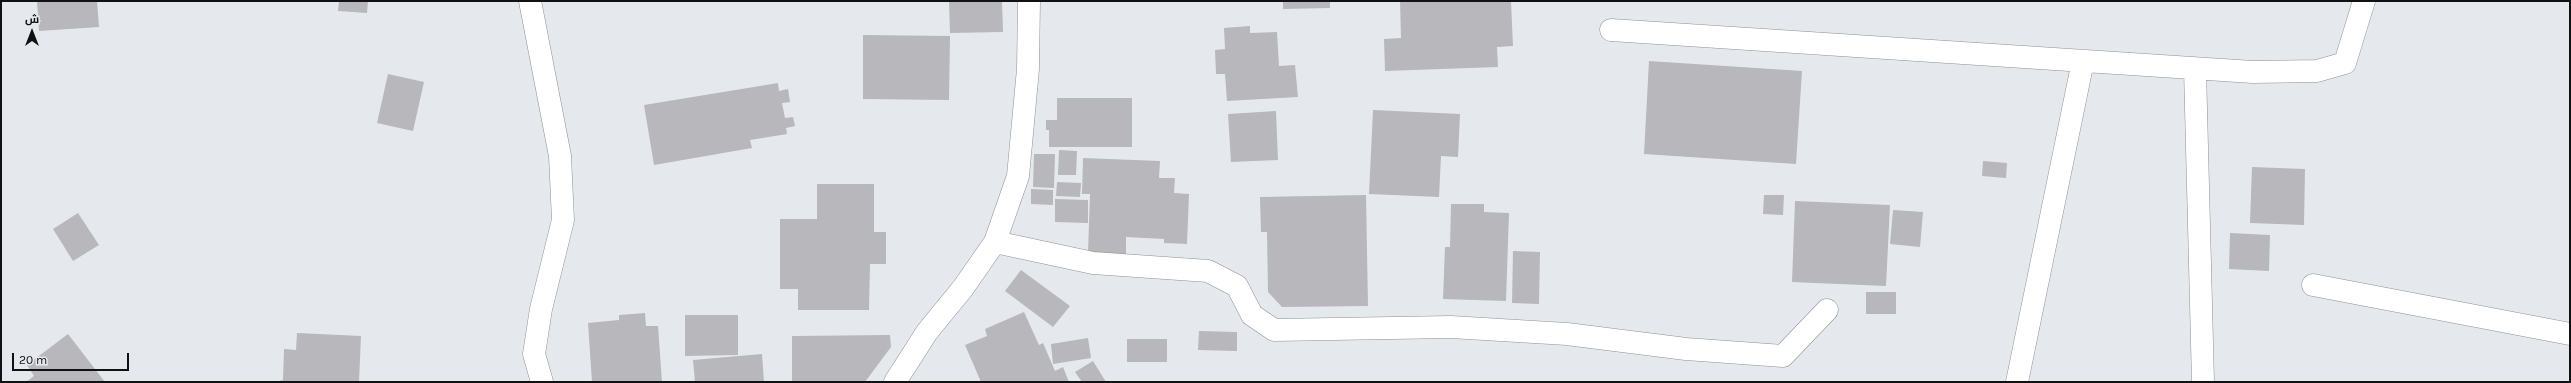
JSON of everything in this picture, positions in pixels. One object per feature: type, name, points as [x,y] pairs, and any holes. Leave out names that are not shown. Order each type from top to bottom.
[{"type":"street","points":[[530,1],[560,156],[563,220],[541,309],[534,354],[542,382]]},
{"type":"street","points":[[895,382],[927,332],[963,288],[995,242],[1018,176],[1028,69],[1029,1]]},
{"type":"street","points":[[1610,30],[2195,69],[2253,72],[2303,71],[2317,70],[2345,63],[2364,1]]},
{"type":"street","points":[[2017,382],[2083,61]]},
{"type":"street","points":[[2195,69],[2203,382]]},
{"type":"street","points":[[995,242],[1093,264],[1208,271],[1237,286],[1252,316],[1274,330],[1451,327],[1568,334],[1686,349],[1783,356],[1827,310]]},
{"type":"street","points":[[2313,285],[2570,334]]},
{"type":"building","points":[[37,1],[97,1],[99,27],[39,31]]},
{"type":"building","points":[[339,1],[368,1],[367,13],[338,11]]},
{"type":"building","points":[[949,1],[1002,1],[1003,32],[950,33]]},
{"type":"building","points":[[1283,1],[1330,1],[1330,8],[1283,9]]},
{"type":"building","points":[[1400,1],[1511,1],[1513,46],[1497,47],[1498,67],[1385,71],[1384,39],[1401,38]]},
{"type":"building","points":[[1250,26],[1250,33],[1277,32],[1279,66],[1295,65],[1298,97],[1227,101],[1225,74],[1216,74],[1215,50],[1225,49],[1224,28]]},
{"type":"building","points":[[863,35],[950,36],[949,100],[863,99]]},
{"type":"building","points":[[1649,61],[1802,71],[1796,164],[1644,154]]},
{"type":"building","points":[[388,74],[424,82],[413,131],[377,123]]},
{"type":"building","points":[[778,83],[779,91],[788,89],[790,102],[782,103],[785,118],[793,117],[795,126],[786,128],[787,134],[750,140],[752,148],[654,165],[644,105]]},
{"type":"building","points":[[1057,98],[1132,98],[1132,147],[1049,147],[1049,130],[1046,130],[1046,120],[1057,120]]},
{"type":"building","points":[[1373,110],[1460,114],[1458,157],[1441,156],[1439,197],[1369,194]]},
{"type":"building","points":[[1276,111],[1278,160],[1231,162],[1228,114]]},
{"type":"building","points":[[1059,150],[1077,151],[1076,175],[1058,175]]},
{"type":"building","points":[[1034,154],[1055,154],[1054,188],[1033,187]]},
{"type":"building","points":[[1083,158],[1160,161],[1159,178],[1175,178],[1174,193],[1189,194],[1187,244],[1164,243],[1164,239],[1126,237],[1126,254],[1088,253],[1090,194],[1082,194]]},
{"type":"building","points":[[1983,161],[2007,163],[2006,178],[1982,176]]},
{"type":"building","points":[[2252,167],[2305,169],[2304,225],[2250,223]]},
{"type":"building","points":[[1057,182],[1081,183],[1080,197],[1056,196]]},
{"type":"building","points":[[817,184],[874,184],[874,232],[886,232],[886,264],[870,264],[869,310],[798,310],[798,289],[780,289],[780,219],[817,219]]},
{"type":"building","points":[[1031,189],[1053,190],[1053,205],[1031,204]]},
{"type":"building","points":[[1366,195],[1368,306],[1282,307],[1268,292],[1267,232],[1261,232],[1260,197]]},
{"type":"building","points":[[1764,195],[1784,195],[1783,215],[1763,214]]},
{"type":"building","points":[[1055,199],[1088,200],[1088,223],[1055,222]]},
{"type":"building","points":[[1795,201],[1890,205],[1886,286],[1792,282]]},
{"type":"building","points":[[1451,204],[1484,204],[1484,212],[1509,213],[1506,301],[1443,299],[1445,247],[1450,247]]},
{"type":"building","points":[[1893,210],[1923,212],[1920,247],[1890,244]]},
{"type":"building","points":[[78,213],[99,245],[73,261],[53,229]]},
{"type":"building","points":[[2230,233],[2270,235],[2269,271],[2229,269]]},
{"type":"building","points":[[1513,251],[1540,252],[1539,304],[1512,303]]},
{"type":"building","points":[[1021,270],[1070,306],[1053,327],[1005,291]]},
{"type":"building","points":[[1866,292],[1896,292],[1896,314],[1866,314]]},
{"type":"building","points":[[1024,312],[1039,345],[1043,343],[1055,371],[1063,367],[1069,382],[981,382],[965,345],[987,336],[985,329]]},
{"type":"building","points":[[645,313],[646,326],[658,326],[662,382],[592,382],[588,323],[619,320],[619,315]]},
{"type":"building","points":[[685,315],[738,315],[738,355],[685,356]]},
{"type":"building","points":[[1199,331],[1237,332],[1237,351],[1198,350]]},
{"type":"building","points":[[297,333],[361,336],[359,382],[274,382],[283,380],[284,349],[296,350]]},
{"type":"building","points":[[68,334],[105,382],[26,382],[34,376],[27,365]]},
{"type":"building","points":[[890,335],[891,347],[865,382],[792,382],[792,336]]},
{"type":"building","points":[[1088,338],[1091,358],[1053,364],[1051,344]]},
{"type":"building","points":[[1127,339],[1167,339],[1167,362],[1127,362]]},
{"type":"building","points":[[762,354],[764,382],[695,382],[693,360]]},
{"type":"building","points":[[1093,361],[1106,382],[1082,382],[1075,372]]}]
